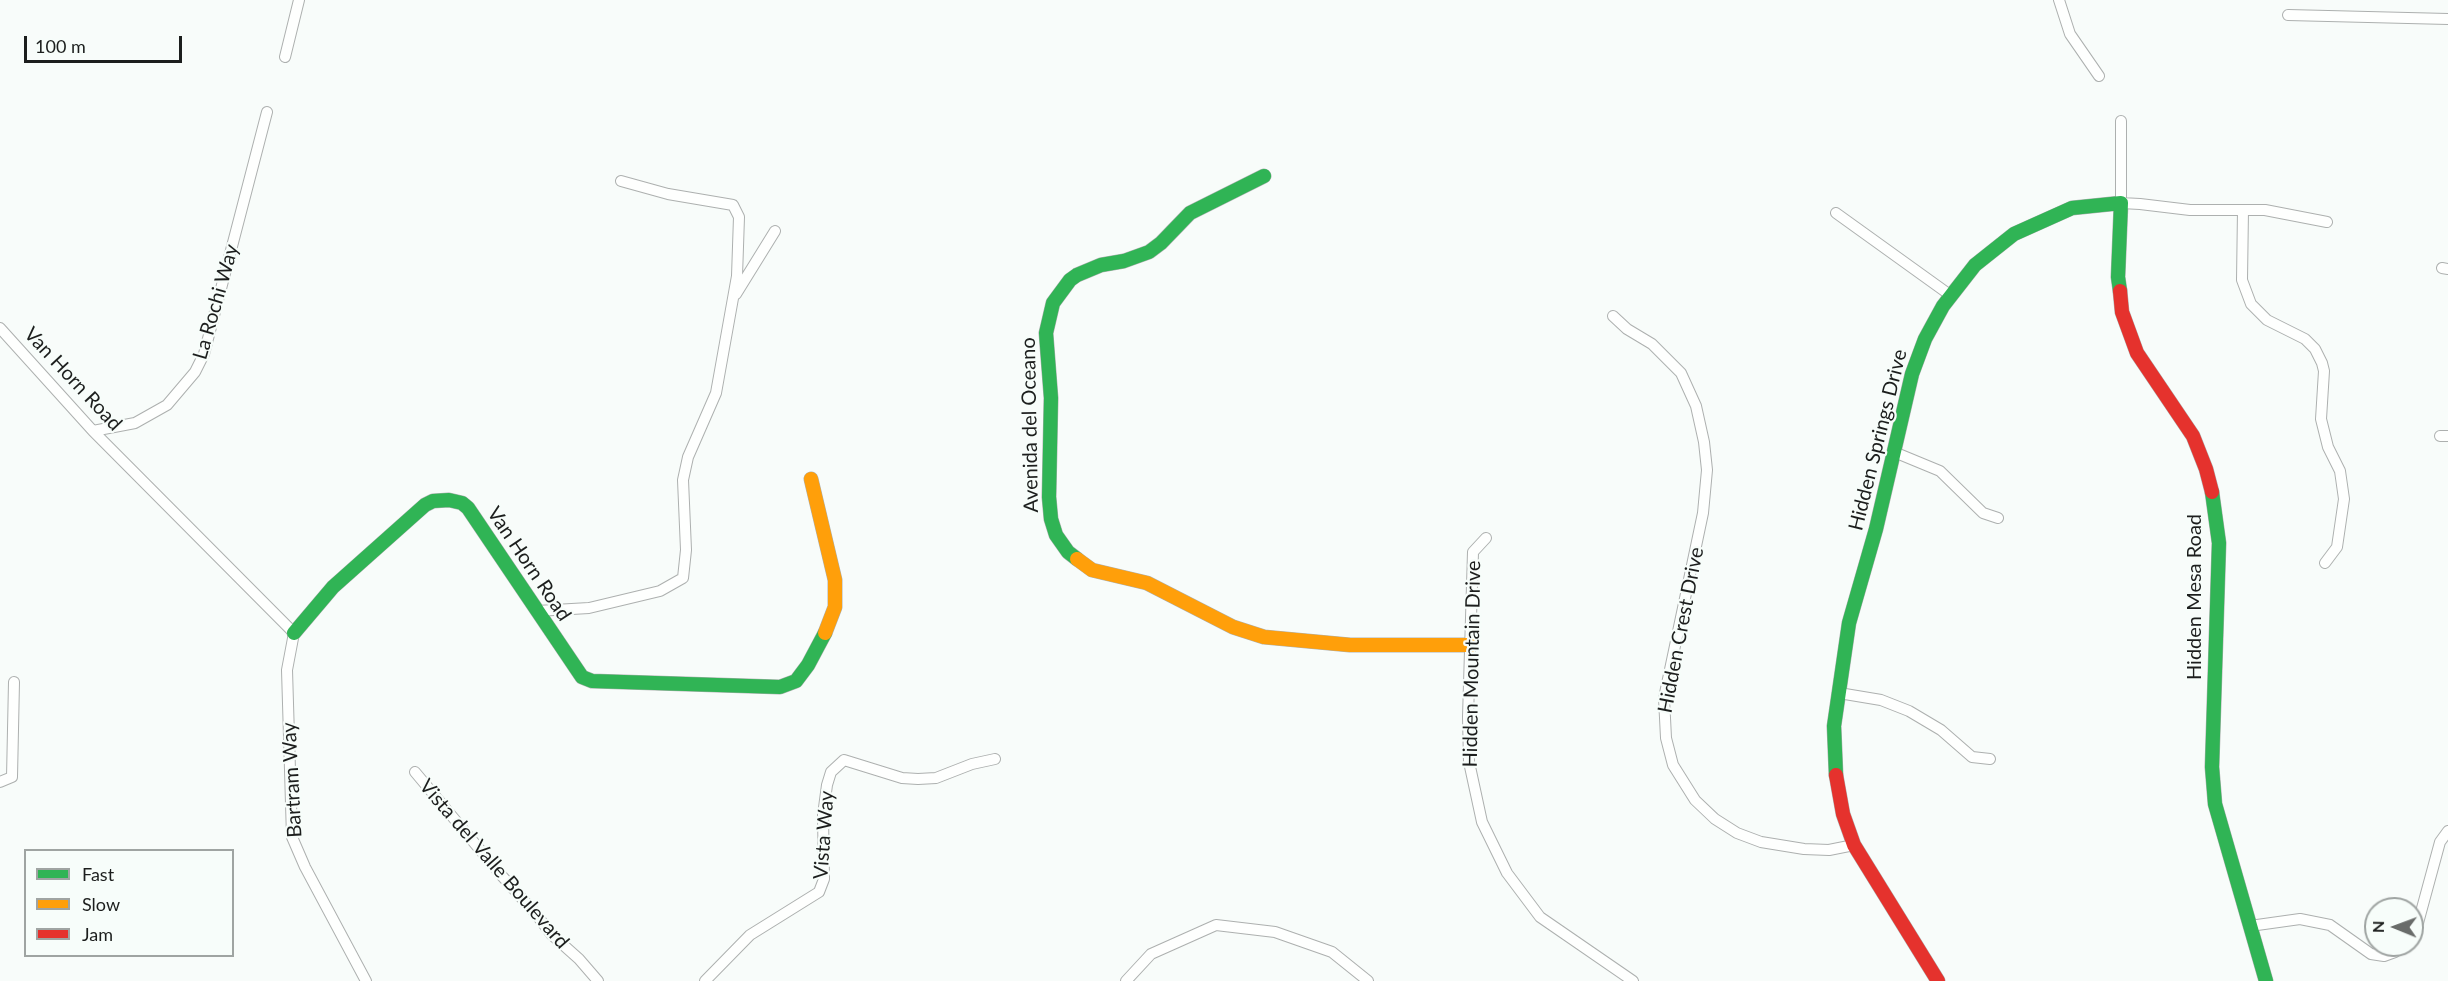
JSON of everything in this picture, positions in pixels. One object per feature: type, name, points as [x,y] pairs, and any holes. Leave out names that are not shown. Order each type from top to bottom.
[{"type":"street","points":[[285,57],[299,0]]},
{"type":"street","points":[[2059,0],[2070,34],[2099,76]]},
{"type":"street","points":[[2288,15],[2448,19]]},
{"type":"street","name":"La Rochi Way","points":[[93,430],[135,423],[159,410],[167,405],[195,372],[204,354],[267,112]]},
{"type":"street","name":"Hidden Mesa Road","points":[[2121,121],[2118,277],[2122,312],[2137,353],[2193,436],[2206,469],[2215,506],[2219,543],[2213,789],[2221,829],[2266,981]]},
{"type":"street","name":"Avenida del Oceano","points":[[1264,176],[1190,213],[1149,252],[1124,261],[1101,265],[1077,275],[1070,280],[1053,303],[1046,333],[1051,398],[1049,497],[1051,519],[1056,535],[1068,552],[1092,570],[1147,583],[1233,627],[1264,637],[1350,645],[1471,645]]},
{"type":"street","points":[[537,611],[589,608],[660,591],[683,578],[686,550],[682,480],[688,457],[716,393],[737,276],[739,217],[733,205],[668,194],[621,181]]},
{"type":"street","name":"Hidden Springs Drive","points":[[1938,981],[1854,845],[1843,814],[1835,772],[1834,726],[1849,623],[1876,529],[1917,356],[1933,322],[1950,295],[1975,265],[2014,234],[2072,208],[2121,203],[2190,210],[2265,210],[2327,222]]},
{"type":"street","points":[[2243,210],[2242,280],[2251,304],[2267,320],[2305,339],[2315,349],[2324,371],[2321,419],[2328,447],[2340,471],[2344,499],[2337,547],[2325,563]]},
{"type":"street","points":[[1836,213],[1950,295]]},
{"type":"street","points":[[733,300],[775,231]]},
{"type":"street","name":"Hidden Crest Drive","points":[[1613,316],[1652,344],[1681,373],[1696,406],[1704,442],[1707,470],[1703,513],[1664,698],[1665,738],[1673,765],[1695,800],[1715,819],[1737,833],[1761,842],[1804,849],[1829,850],[1854,845]]},
{"type":"street","name":"Van Horn Road","points":[[0,328],[93,430],[294,633],[304,624],[333,586],[425,505],[433,501],[449,500],[462,503],[468,508],[578,673],[592,681],[780,687],[796,681],[808,664],[830,623],[835,607],[835,580],[811,479]]},
{"type":"street","points":[[1894,452],[1940,471],[1983,513],[1998,518]]},
{"type":"street","name":"Hidden Mountain Drive","points":[[1486,537],[1473,552],[1468,717],[1469,762],[1476,802],[1490,841],[1507,873],[1540,917],[1633,981]]},
{"type":"street","name":"Bartram Way","points":[[294,633],[287,670],[292,837],[305,867],[366,981]]},
{"type":"street","points":[[0,782],[12,777],[14,682]]},
{"type":"street","points":[[1839,693],[1881,700],[1909,711],[1941,730],[1972,757],[1990,759]]},
{"type":"street","name":"Vista Way","points":[[705,981],[750,935],[819,892],[824,879],[823,815],[827,785],[831,772],[844,760],[902,778],[918,779],[936,778],[972,764],[995,759]]},
{"type":"street","name":"Vista del Valle Boulevard","points":[[415,772],[536,914],[550,934],[579,959],[598,981]]},
{"type":"street","points":[[2424,901],[2440,842],[2448,831]]},
{"type":"street","points":[[2250,926],[2300,919],[2330,925],[2364,950]]},
{"type":"street","points":[[1126,981],[1151,954],[1216,925],[1275,932],[1332,952],[1368,981]]},
{"type":"traffic: fast","points":[[1077,559],[1068,552],[1056,535],[1051,519],[1049,497],[1051,398],[1046,333],[1053,303],[1070,280],[1077,275],[1101,265],[1124,261],[1149,252],[1190,213],[1264,176]]},
{"type":"traffic: fast","points":[[1836,775],[1834,726],[1849,623],[1876,529],[1912,374],[1925,339],[1943,306],[1975,265],[2014,234],[2072,208],[2121,203],[2118,277],[2120,291]]},
{"type":"traffic: fast","points":[[2212,492],[2219,543],[2212,767],[2215,804],[2266,981]]},
{"type":"traffic: fast","points":[[294,633],[333,587],[425,505],[433,501],[449,500],[462,503],[468,508],[582,677],[592,681],[780,687],[796,681],[808,665],[825,633]]},
{"type":"traffic: slow","points":[[811,479],[835,580],[835,607],[825,633]]},
{"type":"traffic: slow","points":[[1077,559],[1092,570],[1147,583],[1233,627],[1264,637],[1350,645],[1471,645]]},
{"type":"traffic: jam","points":[[2120,291],[2122,312],[2137,353],[2193,436],[2212,492]]},
{"type":"traffic: jam","points":[[1836,775],[1843,814],[1854,845],[1938,981]]}]
